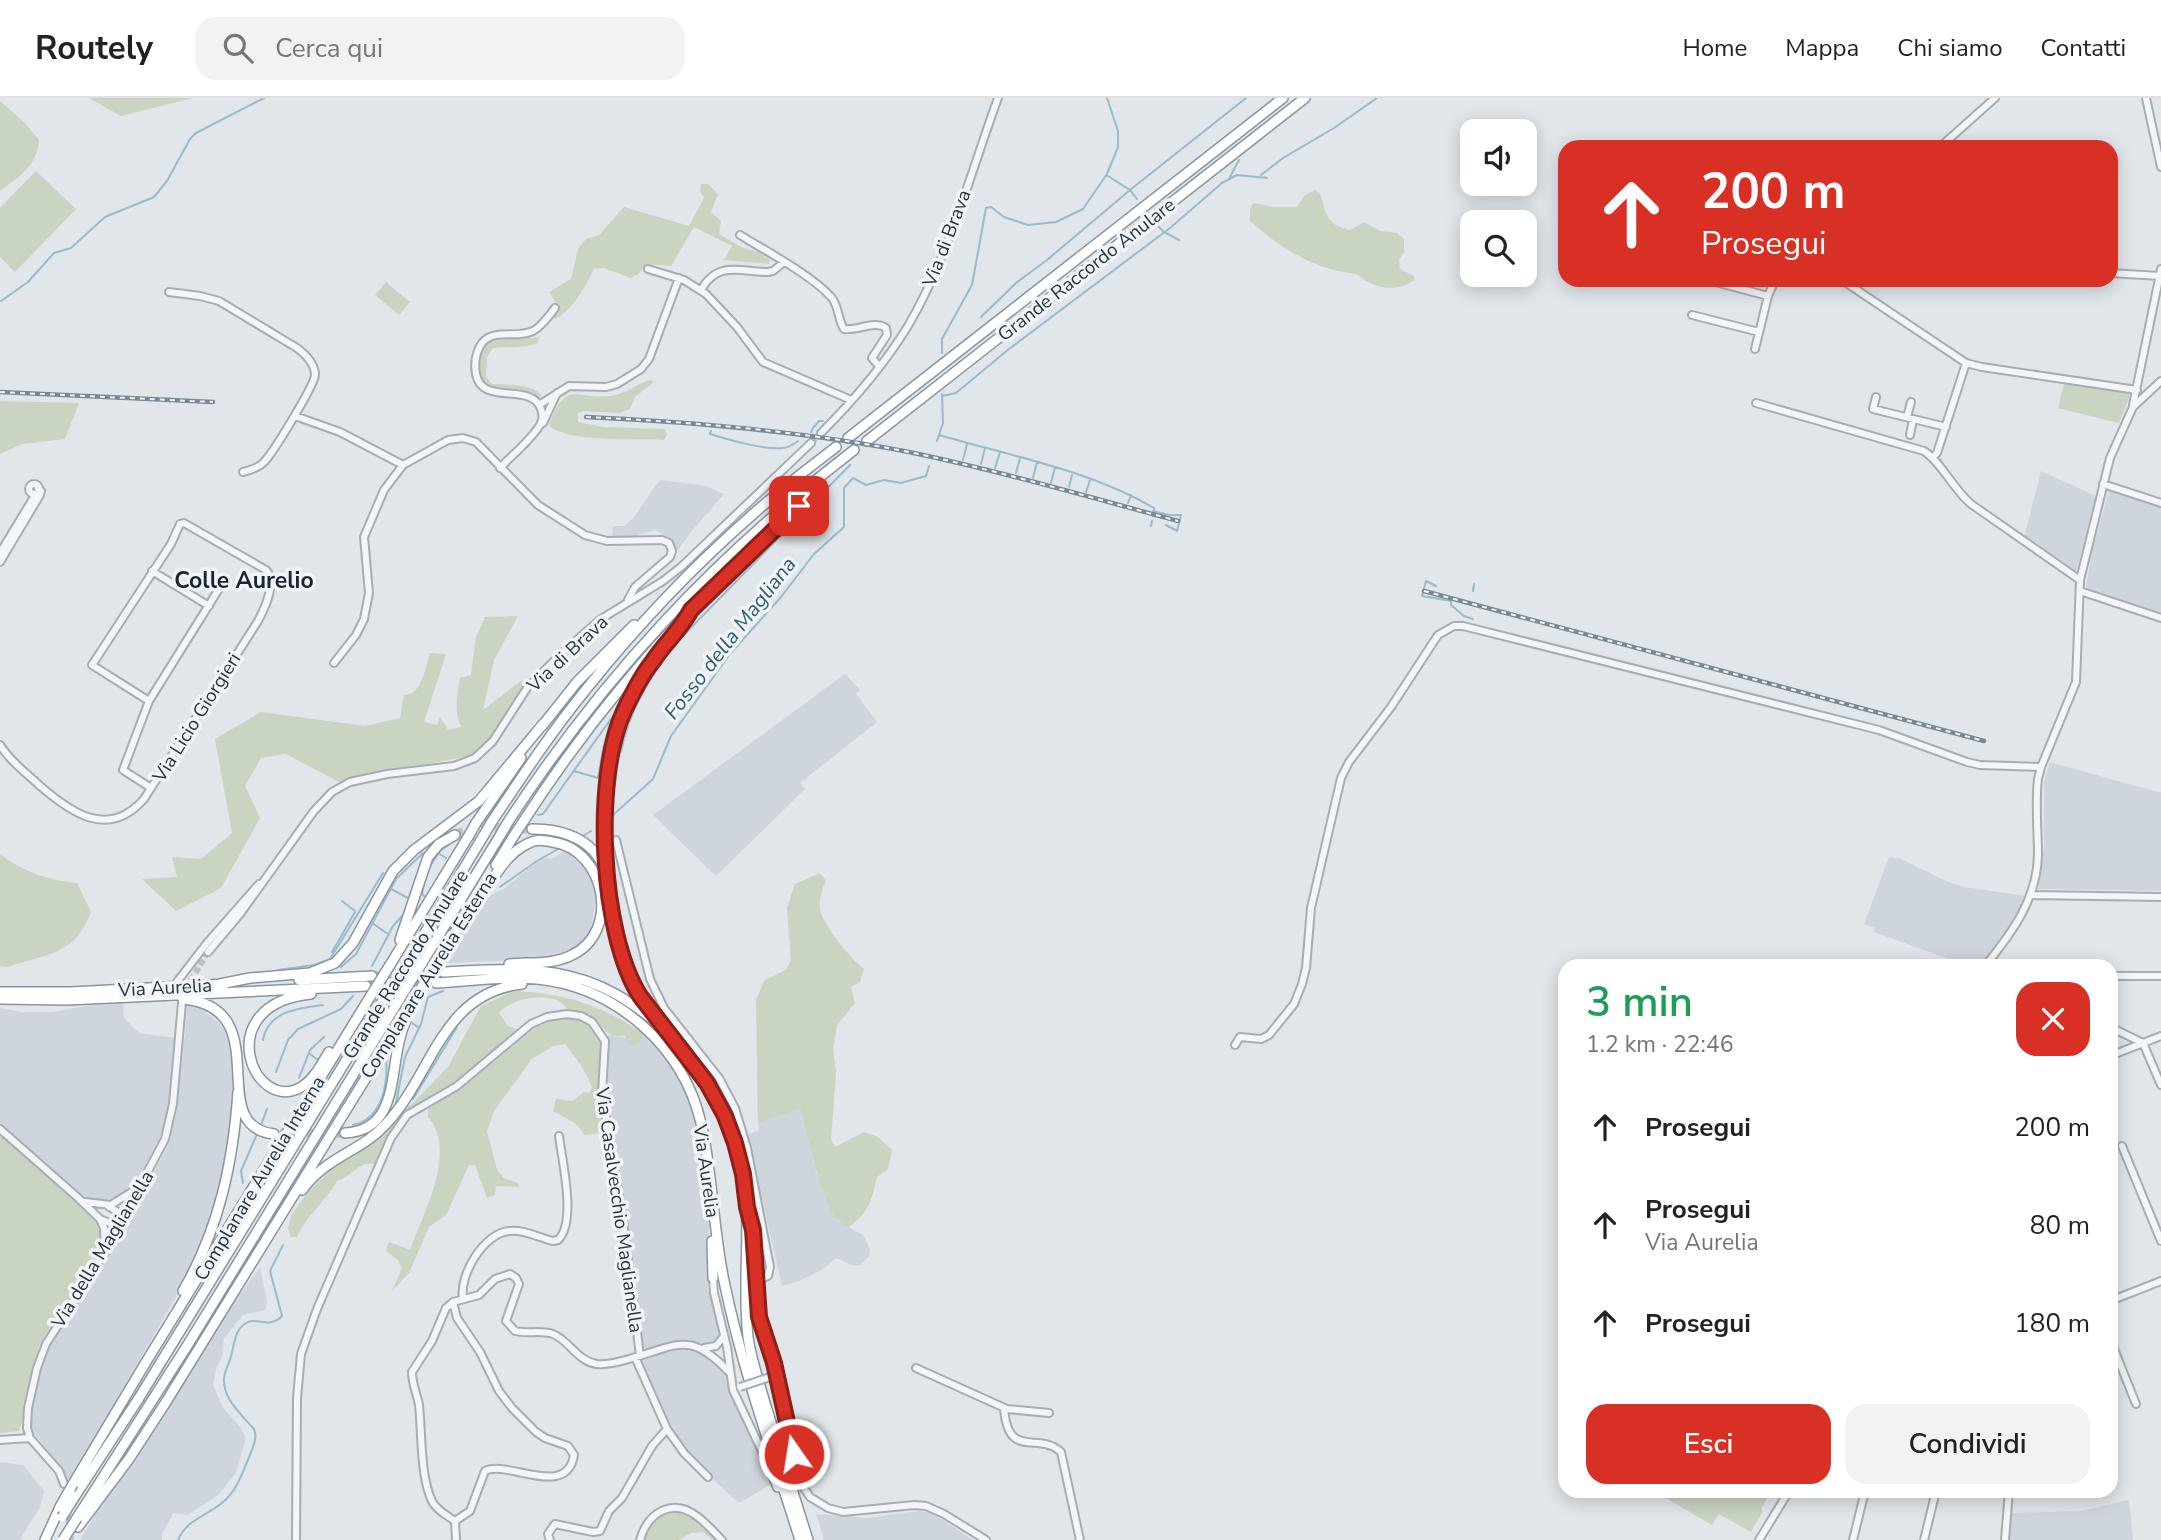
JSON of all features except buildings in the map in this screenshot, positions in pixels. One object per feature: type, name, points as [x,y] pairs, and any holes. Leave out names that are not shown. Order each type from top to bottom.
[{"type":"highway","name":"Grande Raccordo Anulare","points":[[848,438],[1283,98]]},
{"type":"highway","name":"Grande Raccordo Anulare","points":[[867,441],[1305,98]]},
{"type":"highway","name":"Grande Raccordo Anulare","points":[[45,1540],[145,1388],[491,823],[540,750],[583,692],[667,597],[727,538],[836,447]]},
{"type":"highway","name":"Grande Raccordo Anulare","points":[[78,1522],[508,822],[585,712],[667,617],[749,537],[851,453]]},
{"type":"highway","name":"Complanare Aurelia Esterna","points":[[64,1540],[136,1449],[557,770],[644,660],[691,610],[786,520],[851,453]]},
{"type":"highway","name":"Complanare Aurelia Interna","points":[[61,1512],[69,1484],[477,823],[544,723],[577,682],[648,611],[667,597]]},
{"type":"highway","points":[[686,1055],[632,983],[615,923],[608,878],[604,798],[607,766],[624,711],[650,664],[685,622],[691,610]]},
{"type":"highway","points":[[220,984],[310,973],[335,963],[353,943],[396,867],[414,849],[479,801],[544,723]]},
{"type":"highway","points":[[532,829],[561,831],[585,842],[601,861],[608,878]]},
{"type":"highway","points":[[393,961],[428,857],[439,844],[456,835]]},
{"type":"highway","points":[[464,971],[487,965],[558,960],[573,955],[587,945],[598,924],[600,897],[594,870],[579,851],[556,842],[537,840],[515,851],[503,864],[480,900],[465,916]]},
{"type":"highway","name":"Via Aurelia","points":[[443,972],[532,970],[559,973],[591,982],[617,994],[641,1010],[686,1055],[709,1086],[732,1132],[743,1174],[747,1207],[747,1314],[750,1348],[808,1540]]},
{"type":"highway","name":"Via Aurelia","points":[[0,992],[37,993],[372,976]]},
{"type":"highway","name":"Via Aurelia","points":[[436,983],[537,979],[582,989],[618,1007],[642,1025],[676,1063],[689,1088],[704,1136],[713,1214],[733,1322],[799,1537]]},
{"type":"highway","points":[[228,1302],[244,1285],[307,1184],[328,1163],[364,1142],[385,1125],[455,1019],[475,1000],[502,987],[533,984],[564,990],[618,1007]]},
{"type":"highway","points":[[0,986],[37,993]]},
{"type":"highway","points":[[354,986],[338,991],[292,997],[265,1010],[249,1035],[250,1055],[257,1074],[265,1084],[282,1091],[290,1091],[305,1084],[364,1006]]},
{"type":"highway","name":"Via Aurelia","points":[[0,1001],[366,986]]},
{"type":"highway","points":[[122,997],[191,1000],[217,1011],[231,1028],[236,1043],[241,1108],[249,1122],[270,1134]]},
{"type":"highway","points":[[345,1133],[369,1126],[386,1108],[391,1093],[397,1043],[415,998]]},
{"type":"highway","points":[[146,1362],[193,1272],[218,1215],[231,1159],[238,1092]]},
{"type":"highway","points":[[747,1207],[754,1235],[756,1281]]},
{"type":"highway","points":[[713,1214],[713,1278]]},
{"type":"highway","points":[[768,1464],[799,1537]]},
{"type":"street","name":"Via di Brava","points":[[821,433],[879,366],[908,325],[934,272],[998,98]]},
{"type":"street","points":[[1948,140],[1995,98]]},
{"type":"street","points":[[2146,98],[2161,167]]},
{"type":"street","points":[[740,234],[784,262],[831,298],[841,325],[846,330],[879,324],[886,328],[887,335],[872,358],[879,366]]},
{"type":"street","points":[[701,290],[710,278],[722,270],[770,272],[784,262]]},
{"type":"street","points":[[648,269],[678,278],[701,290],[737,327],[763,362],[851,400]]},
{"type":"street","points":[[1992,959],[2011,934],[2031,895],[2037,864],[2037,793],[2041,767],[2075,684],[2080,580],[2110,458],[2133,407],[2160,273],[2118,272]]},
{"type":"street","points":[[539,405],[569,386],[613,386],[644,366],[652,353],[678,278]]},
{"type":"street","points":[[1734,287],[1768,296]]},
{"type":"street","points":[[1755,349],[1772,287]]},
{"type":"street","points":[[1852,287],[1966,363],[1982,368],[2137,390]]},
{"type":"street","points":[[169,292],[200,296],[219,302],[304,354],[312,365],[315,375],[295,416],[266,461],[243,472]]},
{"type":"street","points":[[539,426],[543,416],[539,405],[524,396],[486,389],[477,377],[475,360],[486,339],[532,331],[543,323],[555,308]]},
{"type":"street","points":[[1692,315],[1759,332]]},
{"type":"street","points":[[1932,458],[1937,453],[1966,363]]},
{"type":"street","points":[[2133,407],[2161,381]]},
{"type":"street","points":[[500,468],[546,420],[557,393]]},
{"type":"street","points":[[1876,397],[1874,409],[1946,427]]},
{"type":"street","points":[[1910,435],[1911,402]]},
{"type":"street","points":[[1756,403],[1924,451],[1952,486],[1971,504],[2080,580]]},
{"type":"street","points":[[295,416],[340,432],[407,463]]},
{"type":"street","points":[[334,663],[356,635],[364,619],[369,593],[365,534],[379,499],[407,463],[448,440],[463,438],[476,442],[538,505],[590,537],[607,541],[662,540],[669,543],[672,551],[670,557],[635,587],[628,600]]},
{"type":"street","name":"Via di Brava","points":[[208,952],[314,811],[340,786],[387,774],[454,766],[475,758],[493,741],[527,688],[590,628],[681,567],[811,443]]},
{"type":"street","points":[[2103,484],[2161,503]]},
{"type":"street","points":[[0,562],[7,545],[41,493],[38,488],[23,519]]},
{"type":"street","name":"Via Licio Giorgieri","points":[[2,749],[16,765],[61,803],[89,818],[109,818],[126,813],[139,803],[258,621],[266,605],[270,581],[266,570],[182,523],[152,571]]},
{"type":"street","points":[[0,553],[7,545]]},
{"type":"street","points":[[149,701],[92,665],[152,571],[209,607]]},
{"type":"street","points":[[151,788],[123,770],[149,701],[222,584]]},
{"type":"street","points":[[2080,592],[2161,618]]},
{"type":"street","points":[[1236,1045],[1240,1037],[1261,1039],[1269,1035],[1294,1004],[1306,968],[1311,908],[1341,778],[1349,762],[1391,707],[1438,635],[1454,626],[1463,626],[1879,730],[1967,762],[1980,765],[2041,767]]},
{"type":"street","points":[[617,840],[642,956],[653,986],[670,1018],[719,1078],[740,1122],[770,1265],[769,1275],[756,1281],[759,1317],[803,1485],[810,1497],[820,1505],[844,1512],[926,1506],[940,1511],[986,1540]]},
{"type":"street","points":[[173,987],[207,943],[254,888],[266,878]]},
{"type":"street","points":[[2031,895],[2161,897]]},
{"type":"street","points":[[2118,976],[2161,976]]},
{"type":"street","name":"Via della Maglianella","points":[[30,1438],[27,1416],[37,1368],[45,1347],[122,1223],[162,1146],[170,1122],[182,1003]]},
{"type":"street","name":"Via Casalvecchio Maglianella","points":[[296,1540],[297,1398],[301,1354],[317,1309],[391,1138],[407,1115],[457,1086],[525,1028],[547,1017],[566,1014],[581,1016],[598,1028],[605,1041],[602,1094],[621,1208],[637,1356]]},
{"type":"street","points":[[2118,1031],[2143,1043],[2161,1085]]},
{"type":"street","points":[[2118,1053],[2161,1036]]},
{"type":"street","points":[[0,1129],[100,1219],[104,1228],[105,1252]]},
{"type":"street","points":[[463,1298],[461,1290],[464,1276],[474,1258],[494,1236],[512,1230],[553,1241],[558,1240],[564,1233],[568,1215],[559,1136]]},
{"type":"street","points":[[2122,1146],[2161,1241]]},
{"type":"street","points":[[83,1202],[108,1205],[119,1202],[141,1185]]},
{"type":"street","points":[[100,1219],[112,1224],[122,1223],[118,1213],[108,1205]]},
{"type":"street","name":"Via Casalvecchio Maglianella","points":[[453,1301],[478,1295],[499,1277],[512,1275],[519,1284],[505,1320],[512,1330],[553,1335],[580,1357],[594,1363],[610,1364],[681,1344],[701,1348]]},
{"type":"street","points":[[713,1278],[730,1373],[768,1464]]},
{"type":"street","points":[[2118,1296],[2161,1281]]},
{"type":"street","points":[[453,1301],[457,1318],[480,1352],[499,1391],[512,1408],[536,1432],[568,1446],[574,1455],[568,1470],[553,1476],[527,1476],[504,1468],[490,1468],[482,1475],[470,1511],[455,1521]]},
{"type":"street","points":[[453,1301],[446,1308],[432,1340],[412,1372],[412,1378],[418,1401],[430,1496],[438,1509],[455,1521]]},
{"type":"street","points":[[701,1348],[715,1347],[724,1336]]},
{"type":"street","points":[[701,1348],[730,1373]]},
{"type":"street","points":[[637,1356],[667,1429],[684,1453],[708,1478]]},
{"type":"street","points":[[2118,1359],[2136,1404]]},
{"type":"street","points":[[916,1368],[1004,1408],[1049,1413]]},
{"type":"street","points":[[737,1388],[773,1376]]},
{"type":"street","points":[[1004,1408],[1008,1429],[1015,1438],[1059,1450],[1080,1540]]},
{"type":"street","points":[[550,1540],[548,1534],[555,1524],[600,1531],[609,1511],[622,1498],[652,1446],[667,1429]]},
{"type":"street","points":[[0,1440],[30,1438],[69,1484]]},
{"type":"street","points":[[1759,1540],[1785,1498]]},
{"type":"street","points":[[1853,1540],[1863,1498]]},
{"type":"street","points":[[1924,1540],[1934,1498]]},
{"type":"street","points":[[2006,1540],[2009,1498]]},
{"type":"street","points":[[640,1540],[646,1524],[653,1516],[660,1510],[673,1507],[697,1516],[722,1540]]},
{"type":"street","points":[[455,1521],[456,1540]]},
{"type":"shaded area","points":[[2041,471],[2096,496],[2076,573],[2024,538]]},
{"type":"shaded area","points":[[660,480],[706,486],[724,494],[674,555],[673,541],[656,530],[639,534],[638,538],[612,537],[613,526],[625,526]]},
{"type":"shaded area","points":[[2109,491],[2161,508],[2161,615],[2086,587],[2093,547]]},
{"type":"shaded area","points":[[845,674],[860,690],[856,694],[877,722],[800,783],[805,789],[716,876],[653,815]]},
{"type":"shaded area","points":[[2050,762],[2161,793],[2161,891],[2038,889],[2044,848],[2044,782]]},
{"type":"shaded area","points":[[567,850],[575,854],[589,871],[596,898],[591,931],[577,948],[547,959],[447,963],[487,897],[505,888],[537,862],[545,858],[551,859]]},
{"type":"shaded area","points":[[1889,857],[1901,859],[1964,887],[2026,896],[2004,936],[1986,959],[1949,959],[1874,932],[1875,928],[1864,924]]},
{"type":"shaded area","points":[[123,1003],[124,1018],[139,1033],[176,1038],[168,1111],[163,1131],[140,1179],[122,1195],[97,1203],[83,1197],[0,1124],[0,1008],[22,1012],[52,1012]]},
{"type":"shaded area","points":[[188,1005],[199,1007],[229,1035],[233,1057],[233,1095],[222,1187],[193,1267],[69,1483],[31,1429],[30,1420],[38,1375],[56,1335],[113,1245],[169,1144],[177,1110]]},
{"type":"shaded area","points":[[642,1033],[674,1067],[687,1092],[698,1126],[709,1223],[708,1291],[721,1335],[714,1344],[689,1341],[673,1343],[642,1353],[623,1197],[604,1095],[608,1035],[642,1040]]},
{"type":"shaded area","points":[[800,1109],[816,1171],[838,1221],[863,1235],[870,1249],[869,1257],[860,1265],[854,1266],[836,1258],[822,1270],[782,1286],[747,1135],[759,1130],[758,1123]]},
{"type":"shaded area","points":[[260,1268],[267,1302],[265,1310],[243,1315],[224,1338],[222,1357],[213,1385],[223,1408],[241,1428],[246,1438],[236,1473],[218,1495],[188,1515],[173,1513],[162,1534],[162,1540],[80,1540],[97,1511],[144,1446],[233,1303]]},
{"type":"shaded area","points":[[678,1347],[690,1347],[712,1359],[723,1369],[731,1394],[775,1482],[739,1503],[704,1471],[681,1445],[661,1410],[638,1359]]},
{"type":"shaded area","points":[[0,1462],[23,1465],[44,1491],[40,1507],[20,1540],[0,1540]]},
{"type":"shaded area","points":[[2129,1500],[2133,1540],[2009,1540],[2010,1513],[2081,1511]]},
{"type":"shaded area","points":[[920,1511],[932,1513],[973,1540],[824,1540],[816,1514],[867,1518]]},
{"type":"green space","points":[[89,98],[193,98],[121,116]]},
{"type":"green space","points":[[0,101],[23,121],[39,140],[31,164],[0,191]]},
{"type":"green space","points":[[36,171],[76,209],[15,272],[0,257],[0,208]]},
{"type":"green space","points":[[701,184],[708,184],[718,194],[711,212],[721,221],[719,234],[743,248],[760,252],[770,260],[769,264],[724,260],[732,246],[694,227],[671,266],[648,264],[631,278],[604,268],[594,269],[573,304],[555,319],[552,316],[557,304],[549,292],[571,279],[578,249],[586,239],[599,235],[624,207],[689,226],[704,198],[700,191]]},
{"type":"green space","points":[[1314,190],[1320,193],[1328,217],[1336,225],[1350,230],[1364,222],[1380,231],[1397,233],[1404,239],[1404,252],[1399,260],[1400,269],[1414,276],[1414,280],[1403,286],[1386,288],[1374,285],[1355,274],[1321,266],[1289,250],[1250,221],[1253,203],[1273,207],[1297,207],[1304,196]]},
{"type":"green space","points":[[386,282],[410,302],[399,315],[375,295]]},
{"type":"green space","points":[[539,337],[538,343],[528,346],[493,348],[487,357],[486,377],[492,384],[530,388],[542,395],[537,400],[500,391],[483,381],[478,372],[478,360],[483,345],[503,340]]},
{"type":"green space","points":[[650,380],[654,382],[635,397],[630,409],[620,413],[583,411],[578,413],[578,422],[604,427],[665,429],[667,435],[664,440],[585,437],[557,430],[549,425],[562,400],[568,396],[615,395]]},
{"type":"green space","points":[[2064,384],[2131,393],[2119,423],[2058,408]]},
{"type":"green space","points":[[0,401],[79,403],[65,439],[22,444],[0,454]]},
{"type":"green space","points":[[518,616],[494,660],[483,710],[522,680],[527,680],[504,720],[473,755],[339,782],[286,754],[261,758],[245,786],[260,818],[221,888],[176,911],[142,879],[177,877],[172,857],[201,859],[232,833],[215,739],[261,712],[365,726],[400,718],[404,695],[410,694],[419,685],[430,653],[446,654],[424,722],[437,725],[440,717],[448,730],[461,727],[457,709],[460,678],[471,675],[476,637],[485,617]]},
{"type":"green space","points":[[0,854],[36,874],[77,883],[91,912],[84,926],[68,945],[47,955],[8,967],[0,966]]},
{"type":"green space","points":[[820,873],[826,881],[820,902],[822,915],[838,941],[864,969],[860,982],[851,987],[855,1003],[837,1025],[833,1049],[836,1072],[831,1139],[835,1147],[864,1132],[878,1137],[892,1150],[888,1169],[877,1177],[869,1205],[849,1227],[839,1221],[827,1201],[800,1109],[758,1123],[756,1000],[764,981],[787,969],[791,960],[787,908],[795,884]]},
{"type":"green space","points":[[514,991],[549,994],[597,1008],[642,1033],[642,1040],[630,1046],[625,1036],[610,1034],[598,1023],[554,999],[528,998],[511,1004],[499,1013],[508,1026],[516,1029],[511,1035],[447,1091],[420,1104],[406,1115],[389,1137],[376,1165],[361,1166],[337,1181],[297,1237],[291,1237],[288,1229],[291,1216],[307,1193],[335,1166],[383,1135],[404,1108],[412,1104],[448,1067],[481,1006]]},
{"type":"green space","points":[[573,1018],[586,1021],[594,1027],[598,1035],[601,1056],[598,1094],[604,1127],[600,1133],[584,1135],[574,1123],[553,1111],[556,1099],[572,1101],[584,1092],[589,1093],[592,1088],[585,1071],[565,1044],[553,1046],[532,1059],[494,1111],[487,1131],[497,1170],[504,1178],[518,1183],[519,1187],[496,1186],[495,1195],[487,1198],[475,1165],[469,1165],[446,1215],[429,1227],[409,1273],[392,1291],[402,1268],[398,1260],[386,1251],[389,1242],[410,1250],[429,1201],[439,1164],[440,1147],[436,1131],[428,1117],[428,1109],[534,1028],[551,1021]]},
{"type":"green space","points":[[0,1135],[93,1215],[100,1231],[99,1248],[93,1265],[39,1347],[19,1431],[0,1433]]},
{"type":"green space","points":[[1666,1498],[1767,1498],[1751,1532],[1719,1514],[1712,1525]]},
{"type":"green space","points":[[674,1511],[690,1516],[718,1540],[713,1540],[703,1532],[691,1533],[679,1540],[642,1540],[654,1520],[662,1514]]},
{"type":"waterway","points":[[1,301],[28,282],[54,253],[71,248],[105,217],[154,197],[196,133],[264,98]]},
{"type":"waterway","name":"Fosso della Magliana","points":[[942,353],[942,339],[972,285],[986,208],[991,207],[1004,217],[1028,225],[1056,222],[1083,209],[1107,174],[1118,147],[1118,131],[1107,98]]},
{"type":"waterway","points":[[981,317],[1016,283],[1246,98]]},
{"type":"waterway","points":[[1261,175],[1377,98]]},
{"type":"waterway","points":[[1230,177],[1239,160]]},
{"type":"waterway","points":[[942,396],[956,393],[1009,349],[1170,228],[1222,183],[1237,175],[1267,178]]},
{"type":"waterway","points":[[1108,176],[1130,190],[1137,199]]},
{"type":"waterway","points":[[1157,225],[1179,240]]},
{"type":"waterway","name":"Fosso della Magliana","points":[[937,441],[943,423],[942,394]]},
{"type":"waterway","points":[[814,427],[819,421],[823,421]]},
{"type":"waterway","points":[[811,432],[813,428]]},
{"type":"waterway","points":[[711,431],[710,434],[766,448],[785,448],[798,441]]},
{"type":"waterway","points":[[939,435],[1076,474],[1129,495],[1154,510]]},
{"type":"waterway","points":[[963,460],[967,444]]},
{"type":"waterway","points":[[981,464],[985,448]]},
{"type":"waterway","points":[[995,468],[1000,452]]},
{"type":"waterway","points":[[1016,473],[1020,458]]},
{"type":"waterway","points":[[1033,478],[1037,462]]},
{"type":"waterway","points":[[621,752],[629,722],[642,694],[676,643],[850,465]]},
{"type":"waterway","name":"Fosso della Magliana","points":[[613,815],[653,779],[671,736],[730,654],[781,597],[814,554],[844,527],[844,488],[853,478],[866,485],[884,480],[901,483],[926,476],[929,466]]},
{"type":"waterway","points":[[1051,483],[1055,467]]},
{"type":"waterway","points":[[1069,487],[1072,475]]},
{"type":"waterway","points":[[1086,492],[1090,480]]},
{"type":"waterway","points":[[1128,503],[1131,495]]},
{"type":"waterway","points":[[1153,511],[1181,515],[1177,531],[1166,525]]},
{"type":"waterway","points":[[1151,526],[1152,521]]},
{"type":"waterway","points":[[1436,586],[1426,581],[1422,596],[1451,601],[1451,605],[1464,616],[1473,619]]},
{"type":"waterway","points":[[1473,591],[1474,584]]},
{"type":"waterway","points":[[538,815],[543,814],[636,679]]},
{"type":"waterway","points":[[574,771],[598,778],[611,719]]},
{"type":"waterway","name":"Fosso della Magliana","points":[[581,837],[591,831]]},
{"type":"waterway","points":[[428,869],[440,851],[451,843]]},
{"type":"waterway","name":"Fosso della Magliana","points":[[500,887],[560,848]]},
{"type":"waterway","points":[[341,967],[356,954],[396,879],[423,853]]},
{"type":"waterway","points":[[438,853],[446,858]]},
{"type":"waterway","points":[[278,970],[314,965],[330,959],[383,873]]},
{"type":"waterway","points":[[424,896],[422,894],[425,878]]},
{"type":"waterway","points":[[391,889],[408,898]]},
{"type":"waterway","points":[[342,901],[355,911]]},
{"type":"waterway","points":[[332,952],[355,912]]},
{"type":"waterway","name":"Fosso della Magliana","points":[[372,966],[393,926],[404,914]]},
{"type":"waterway","points":[[372,923],[388,934]]},
{"type":"waterway","points":[[396,1103],[405,1057],[421,1024],[428,997],[443,991]]},
{"type":"waterway","name":"Fosso della Magliana","points":[[276,1072],[288,1040],[298,1029],[341,1009],[353,996]]},
{"type":"waterway","points":[[263,1040],[266,1030],[278,1017],[295,1010],[323,1005]]},
{"type":"waterway","points":[[411,1022],[419,1028]]},
{"type":"waterway","points":[[413,1099],[457,1027]]},
{"type":"waterway","points":[[299,1078],[310,1050],[324,1037]]},
{"type":"waterway","points":[[310,1054],[318,1060]]},
{"type":"waterway","points":[[358,1124],[374,1112],[383,1095],[386,1054]]},
{"type":"waterway","name":"Fosso della Magliana","points":[[261,1125],[267,1109]]},
{"type":"waterway","name":"Fosso della Magliana","points":[[243,1183],[241,1171],[257,1134]]},
{"type":"waterway","name":"Fosso della Magliana","points":[[178,1540],[187,1527],[228,1497],[242,1474],[254,1445],[254,1429],[228,1397],[225,1373],[236,1336],[242,1326],[250,1321],[268,1323],[282,1316],[270,1271],[283,1245]]},
{"type":"tunnel","points":[[811,443],[821,433]]},
{"type":"tunnel","points":[[455,835],[483,828],[532,829]]},
{"type":"tunnel","points":[[186,988],[208,952]]},
{"type":"tunnel","points":[[372,976],[443,972]]},
{"type":"tunnel","points":[[371,986],[430,983]]},
{"type":"tunnel","points":[[280,1134],[345,1133]]},
{"type":"tunnel","points":[[67,1507],[71,1540]]},
{"type":"railway","points":[[0,392],[213,402]]},
{"type":"railway","points":[[586,417],[748,428],[909,452],[977,467],[1178,521]]},
{"type":"railway","points":[[1424,591],[1984,741]]},
{"type":"district","name":"Colle Aurelio","points":[[244,580]]},
{"type":"route","points":[[794,1454],[774,1363],[759,1317],[754,1235],[732,1132],[709,1086],[632,983],[611,900],[606,861],[604,798],[607,766],[616,730],[650,664],[685,622],[691,610],[799,506]]}]
